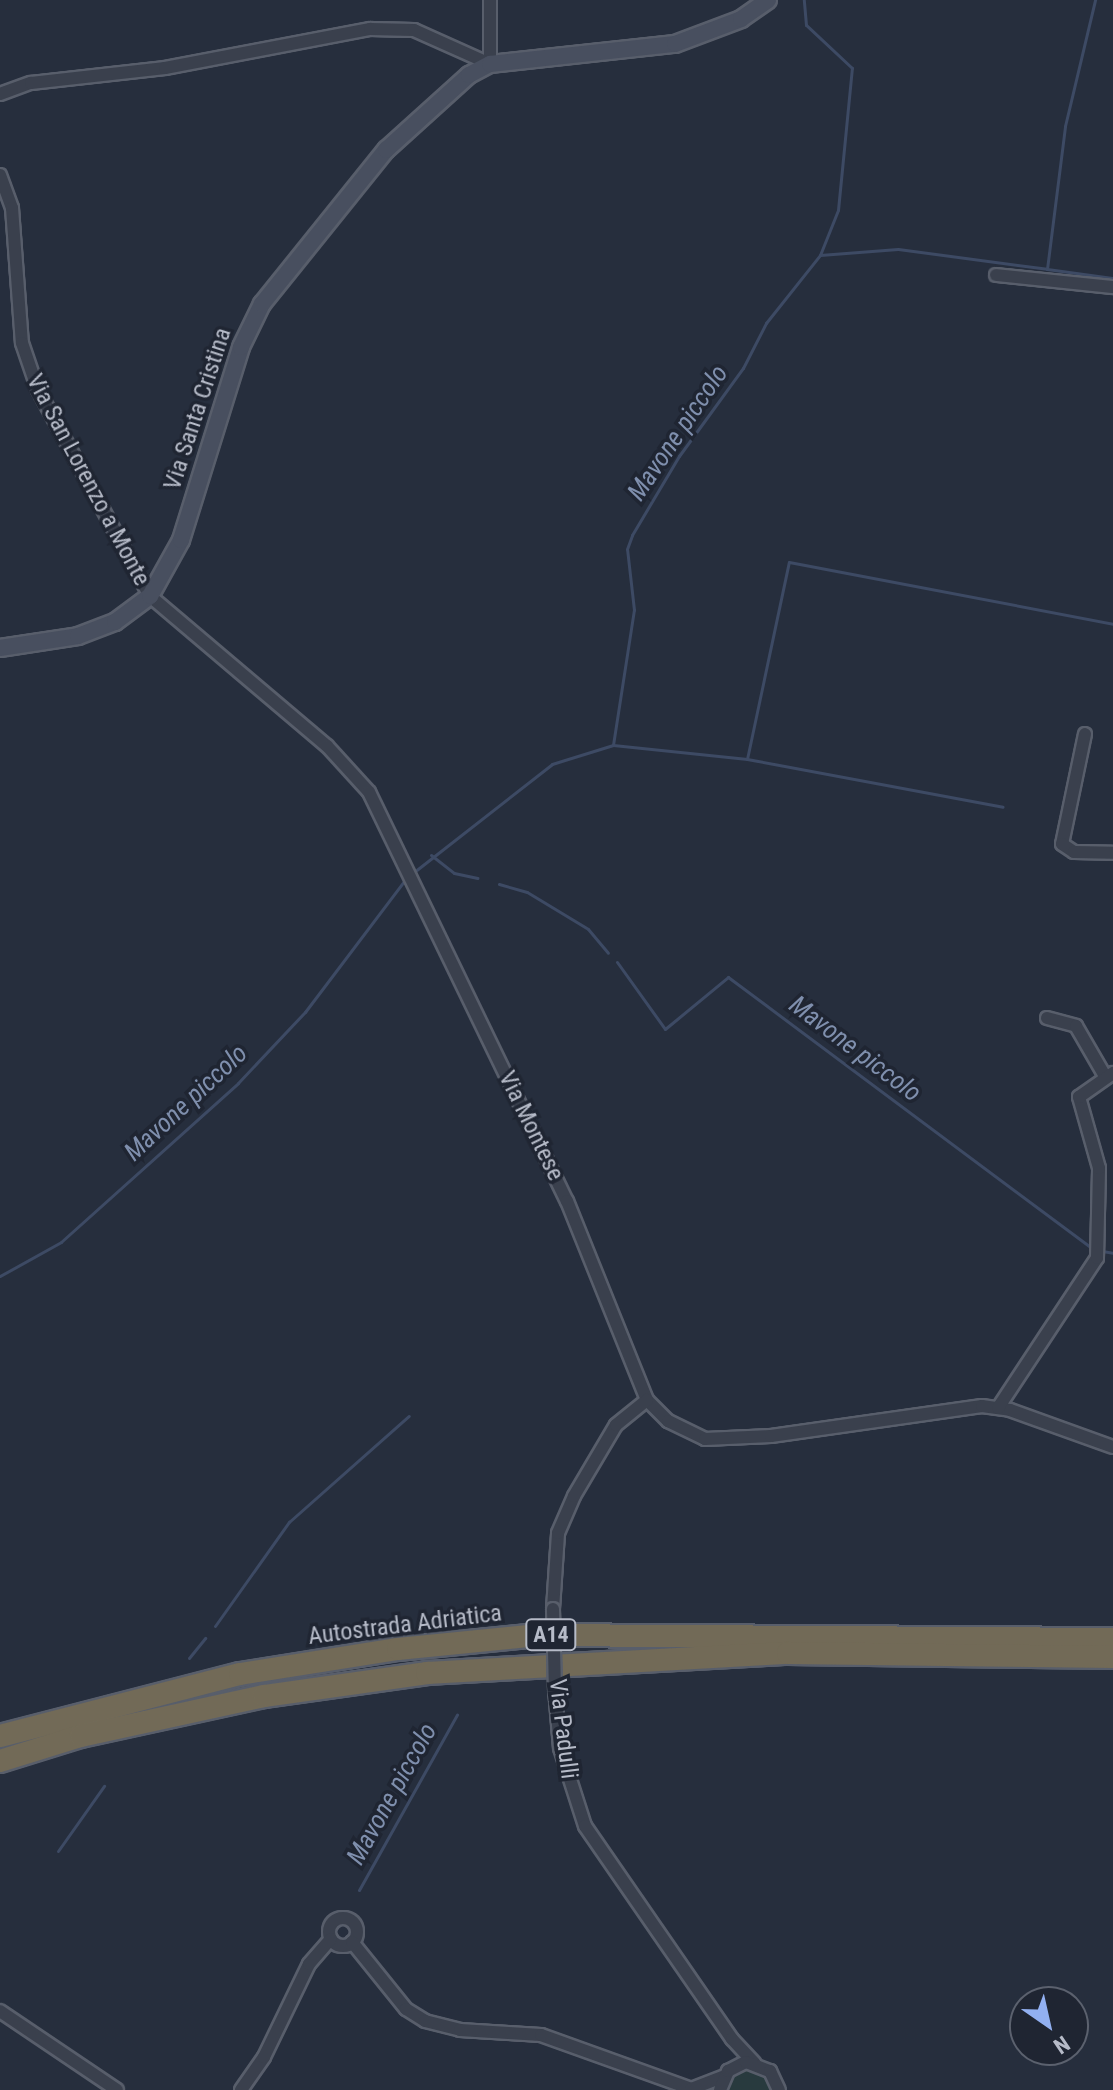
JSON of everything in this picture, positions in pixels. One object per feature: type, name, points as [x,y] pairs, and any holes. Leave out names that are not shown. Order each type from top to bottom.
[{"type":"highway","name":"Autostrada Adriatica","points":[[0,1736],[240,1674],[398,1649],[538,1635],[1113,1639]]},
{"type":"highway","name":"Autostrada Adriatica","points":[[0,1761],[81,1736],[264,1696],[427,1673],[788,1653],[1113,1657]]},
{"type":"street","points":[[0,94],[31,83],[165,68],[370,29],[414,30],[490,64],[490,0]]},
{"type":"street","name":"Via Santa Cristina","points":[[0,648],[78,636],[115,622],[150,596],[181,540],[241,347],[262,304],[338,202],[386,150],[469,75],[490,64],[675,44],[741,19],[768,0]]},
{"type":"street","name":"Via San Lorenzo a Monte","points":[[0,175],[12,208],[18,313],[27,364],[150,596]]},
{"type":"street","points":[[996,275],[1113,287]]},
{"type":"street","name":"Via Montese","points":[[150,596],[350,768],[369,792],[567,1201],[647,1400],[685,1432],[716,1439],[771,1436],[952,1406],[998,1408],[1113,1447]]},
{"type":"street","points":[[1085,734],[1062,844],[1074,852],[1113,853]]},
{"type":"street","points":[[998,1408],[1097,1258],[1099,1168],[1079,1097],[1109,1075],[1076,1026],[1047,1018]]},
{"type":"street","name":"Via Padulli","points":[[647,1400],[616,1425],[574,1496],[558,1533],[553,1609],[560,1748],[577,1812],[732,2039],[754,2063],[770,2071],[779,2090]]},
{"type":"street","points":[[241,2090],[264,2057],[309,1964],[331,1939],[331,1923],[344,1917],[357,1927],[352,1942],[343,1946],[331,1939]]},
{"type":"street","points":[[352,1942],[391,1993],[425,2021],[460,2030],[541,2035],[693,2090],[754,2063]]},
{"type":"street","points":[[0,2011],[117,2090]]},
{"type":"street","points":[[720,2090],[728,2072],[732,2039]]},
{"type":"shaded area","points":[[742,2067],[763,2070],[773,2090],[726,2090],[730,2076]]},
{"type":"waterway","name":"Mavone piccolo","points":[[414,872],[552,764],[613,745],[634,610],[627,549],[632,535],[679,456],[743,368],[766,323],[820,255],[838,210],[852,68],[806,25],[804,0]]},
{"type":"waterway","name":"Mavone piccolo","points":[[820,255],[898,249],[1047,269],[1065,126],[1095,0]]},
{"type":"waterway","name":"Mavone piccolo","points":[[1047,269],[1113,278]]},
{"type":"waterway","name":"Mavone piccolo","points":[[613,745],[747,759],[789,562],[1113,624]]},
{"type":"waterway","name":"Mavone piccolo","points":[[747,759],[1003,807]]},
{"type":"waterway","name":"Mavone piccolo","points":[[431,855],[454,873],[477,878]]},
{"type":"waterway","name":"Mavone piccolo","points":[[0,1276],[61,1242],[238,1083],[305,1012],[405,880]]},
{"type":"waterway","name":"Mavone piccolo","points":[[499,884],[527,892],[588,929],[608,953]]},
{"type":"waterway","name":"Mavone piccolo","points":[[617,962],[665,1029],[728,977],[1092,1248]]},
{"type":"waterway","name":"Mavone piccolo","points":[[1102,1251],[1113,1253]]},
{"type":"waterway","name":"Mavone piccolo","points":[[215,1626],[289,1522],[409,1416]]},
{"type":"waterway","name":"Mavone piccolo","points":[[189,1658],[205,1638]]},
{"type":"waterway","name":"Mavone piccolo","points":[[359,1890],[457,1715]]},
{"type":"waterway","name":"Mavone piccolo","points":[[58,1851],[104,1786]]}]
